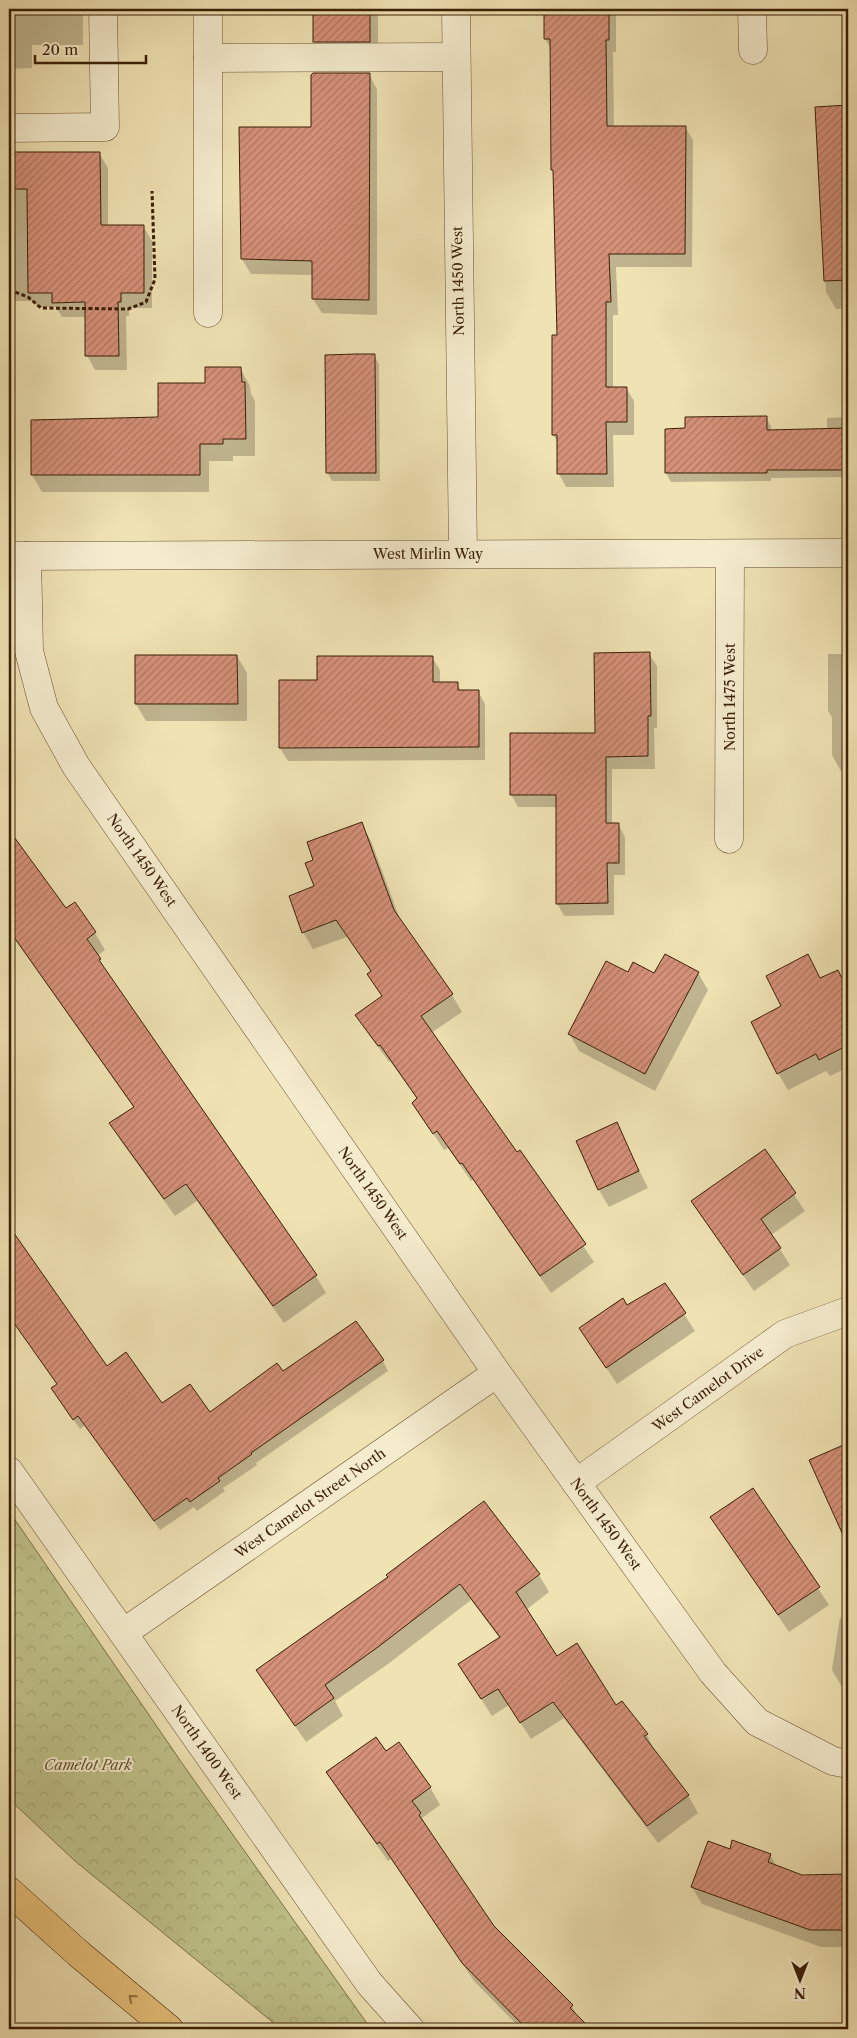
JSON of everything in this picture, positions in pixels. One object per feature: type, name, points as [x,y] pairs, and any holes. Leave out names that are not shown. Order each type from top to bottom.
[{"type":"highway","points":[[9,1891],[79,1954],[169,2029]]},
{"type":"street","points":[[9,128],[105,128],[102,9]]},
{"type":"street","points":[[208,9],[208,312]]},
{"type":"street","name":"North 1450 West","points":[[456,9],[463,553]]},
{"type":"street","points":[[752,9],[752,50]]},
{"type":"street","points":[[208,58],[456,57]]},
{"type":"street","name":"West Mirlin Way","points":[[18,556],[848,553]]},
{"type":"street","name":"North 1475 West","points":[[729,839],[730,554]]},
{"type":"street","name":"North 1450 West","points":[[18,556],[29,651],[44,708],[76,766],[497,1373],[713,1674],[757,1722],[841,1762]]},
{"type":"street","name":"West Camelot Drive","points":[[576,1483],[785,1334],[848,1311]]},
{"type":"street","name":"West Camelot Street North","points":[[123,1633],[497,1373]]},
{"type":"street","name":"North 1400 West","points":[[9,1471],[369,1983],[410,2029]]},
{"type":"path","points":[[9,293],[15,292],[28,297],[41,308],[128,309],[146,302],[155,279],[152,191]]},
{"type":"green space","name":"Camelot Park","points":[[9,1511],[184,1766],[371,2029],[281,2029],[75,1861],[9,1799]]},
{"type":"building","points":[[313,9],[370,9],[370,42],[313,42]]},
{"type":"building","points":[[544,9],[609,9],[609,40],[606,40],[607,126],[686,126],[685,254],[609,254],[611,302],[606,302],[606,387],[627,387],[627,422],[606,422],[607,474],[557,474],[557,435],[552,435],[552,335],[557,335],[553,170],[551,170],[550,39],[544,39]]},
{"type":"building","points":[[313,73],[370,73],[369,300],[312,299],[312,261],[241,259],[239,127],[311,127],[311,75]]},
{"type":"building","points":[[848,105],[848,280],[824,281],[815,107]]},
{"type":"building","points":[[9,152],[100,152],[101,225],[144,225],[144,293],[121,293],[121,302],[118,302],[119,356],[85,356],[85,302],[52,303],[52,293],[28,293],[27,189],[9,189]]},
{"type":"building","points":[[375,354],[376,473],[326,473],[325,355]]},
{"type":"building","points":[[205,367],[241,367],[242,382],[245,382],[246,439],[223,439],[223,444],[200,444],[200,475],[31,475],[31,420],[158,417],[158,383],[205,383]]},
{"type":"building","points":[[767,416],[767,430],[848,428],[848,470],[767,470],[767,473],[665,473],[665,429],[685,428],[685,417]]},
{"type":"building","points":[[650,652],[651,716],[648,716],[648,756],[606,757],[606,823],[619,823],[619,863],[607,863],[608,903],[556,904],[556,795],[510,795],[510,733],[595,733],[594,653]]},
{"type":"building","points":[[135,655],[237,655],[238,704],[135,704]]},
{"type":"building","points":[[317,656],[433,656],[433,682],[458,682],[458,690],[479,690],[479,747],[279,748],[279,680],[317,680]]},
{"type":"building","points":[[362,822],[394,910],[453,994],[421,1016],[517,1152],[520,1150],[586,1244],[540,1276],[462,1163],[460,1164],[437,1131],[433,1134],[412,1103],[417,1098],[380,1045],[378,1046],[355,1015],[382,996],[367,974],[371,971],[336,920],[302,933],[289,896],[314,886],[305,863],[313,860],[307,842]]},
{"type":"building","points":[[9,830],[66,908],[75,902],[96,932],[87,939],[101,959],[99,960],[317,1275],[273,1306],[186,1184],[164,1199],[109,1123],[134,1107],[9,930]]},
{"type":"building","points":[[665,954],[699,972],[645,1074],[568,1034],[606,961],[628,972],[633,962],[654,973]]},
{"type":"building","points":[[808,954],[820,978],[838,970],[848,991],[848,1045],[819,1060],[816,1054],[777,1074],[751,1022],[781,1006],[766,976]]},
{"type":"building","points":[[617,1122],[639,1171],[598,1190],[576,1141]]},
{"type":"building","points":[[765,1149],[796,1193],[761,1219],[781,1248],[743,1275],[691,1201]]},
{"type":"building","points":[[9,1226],[107,1366],[126,1352],[162,1403],[190,1384],[210,1412],[277,1363],[283,1371],[356,1321],[384,1360],[251,1453],[218,1478],[220,1481],[190,1502],[187,1498],[154,1521],[78,1416],[73,1420],[51,1388],[57,1384],[9,1316]]},
{"type":"building","points":[[665,1283],[686,1313],[606,1368],[579,1328],[623,1298],[627,1305]]},
{"type":"building","points":[[848,1443],[848,1546],[809,1460]]},
{"type":"building","points":[[753,1488],[820,1587],[778,1615],[710,1517]]},
{"type":"building","points":[[484,1501],[540,1574],[516,1592],[557,1656],[577,1643],[616,1705],[622,1701],[648,1734],[644,1736],[689,1795],[647,1826],[553,1702],[520,1723],[498,1689],[481,1699],[458,1664],[500,1637],[460,1584],[325,1685],[334,1698],[295,1726],[256,1670],[388,1577],[386,1575]]},
{"type":"building","points":[[376,1737],[386,1751],[399,1742],[431,1787],[412,1801],[421,1813],[419,1815],[494,1926],[573,2005],[570,2008],[591,2029],[527,2029],[462,1963],[380,1842],[377,1844],[326,1772]]},
{"type":"building","points":[[732,1840],[771,1854],[768,1862],[802,1875],[848,1874],[848,1930],[810,1930],[691,1887],[708,1841],[730,1849]]}]
